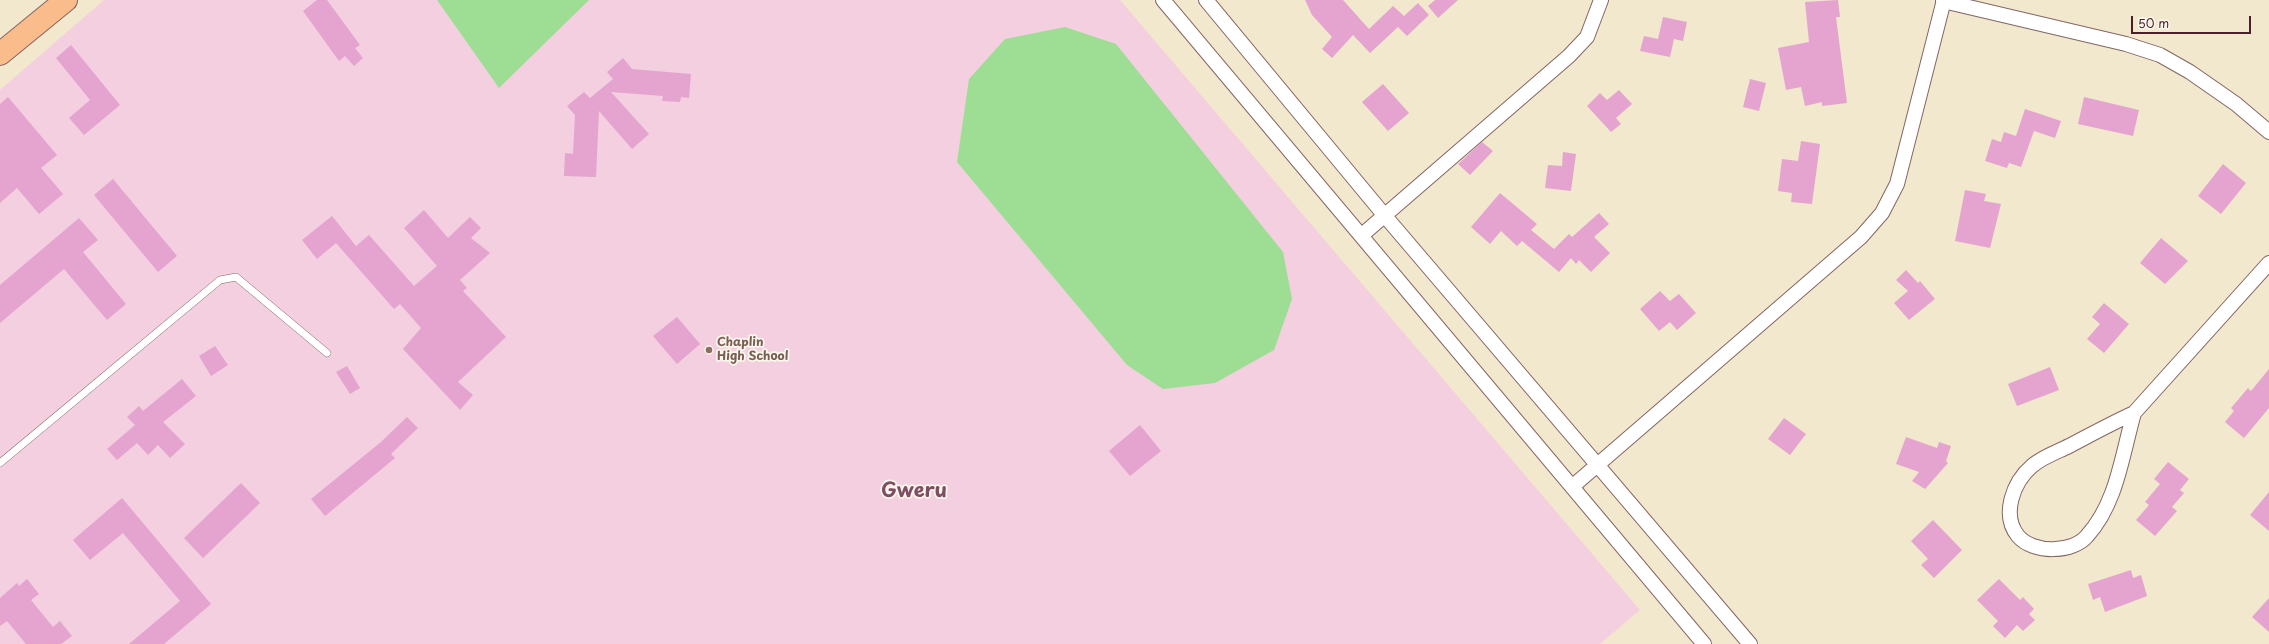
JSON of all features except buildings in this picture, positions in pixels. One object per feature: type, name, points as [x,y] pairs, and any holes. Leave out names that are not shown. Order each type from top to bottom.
[{"type":"highway","points":[[0,54],[66,0]]},
{"type":"street","points":[[1163,0],[1573,486],[1704,644]]},
{"type":"street","points":[[1206,0],[1385,216],[1597,467],[1750,644]]},
{"type":"street","points":[[1362,235],[1569,56],[1586,37],[1601,0]]},
{"type":"street","points":[[1573,486],[1597,467],[1861,237],[1882,213],[1897,184],[1943,1],[2126,44],[2160,55],[2203,81],[2236,104],[2269,132]]},
{"type":"street","points":[[2134,414],[2114,487],[2103,516],[2086,538],[2073,546],[2049,550],[2018,537],[2012,522],[2010,502],[2017,483],[2032,466],[2108,425],[2134,414],[2269,263]]},
{"type":"lane","points":[[0,463],[220,280],[236,277],[327,353]]},
{"type":"shaded area","name":"Chaplin High School","points":[[104,0],[1120,0],[1640,610],[1600,644],[0,644],[0,90]]},
{"type":"green space","points":[[437,0],[589,0],[499,88]]},
{"type":"green space","points":[[1065,27],[1116,44],[1283,252],[1292,299],[1274,350],[1215,383],[1163,389],[1127,365],[957,162],[969,79],[1005,39]]},
{"type":"place","name":"Chaplin High School","points":[[709,350]]},
{"type":"district","name":"Gweru","points":[[914,491]]}]
